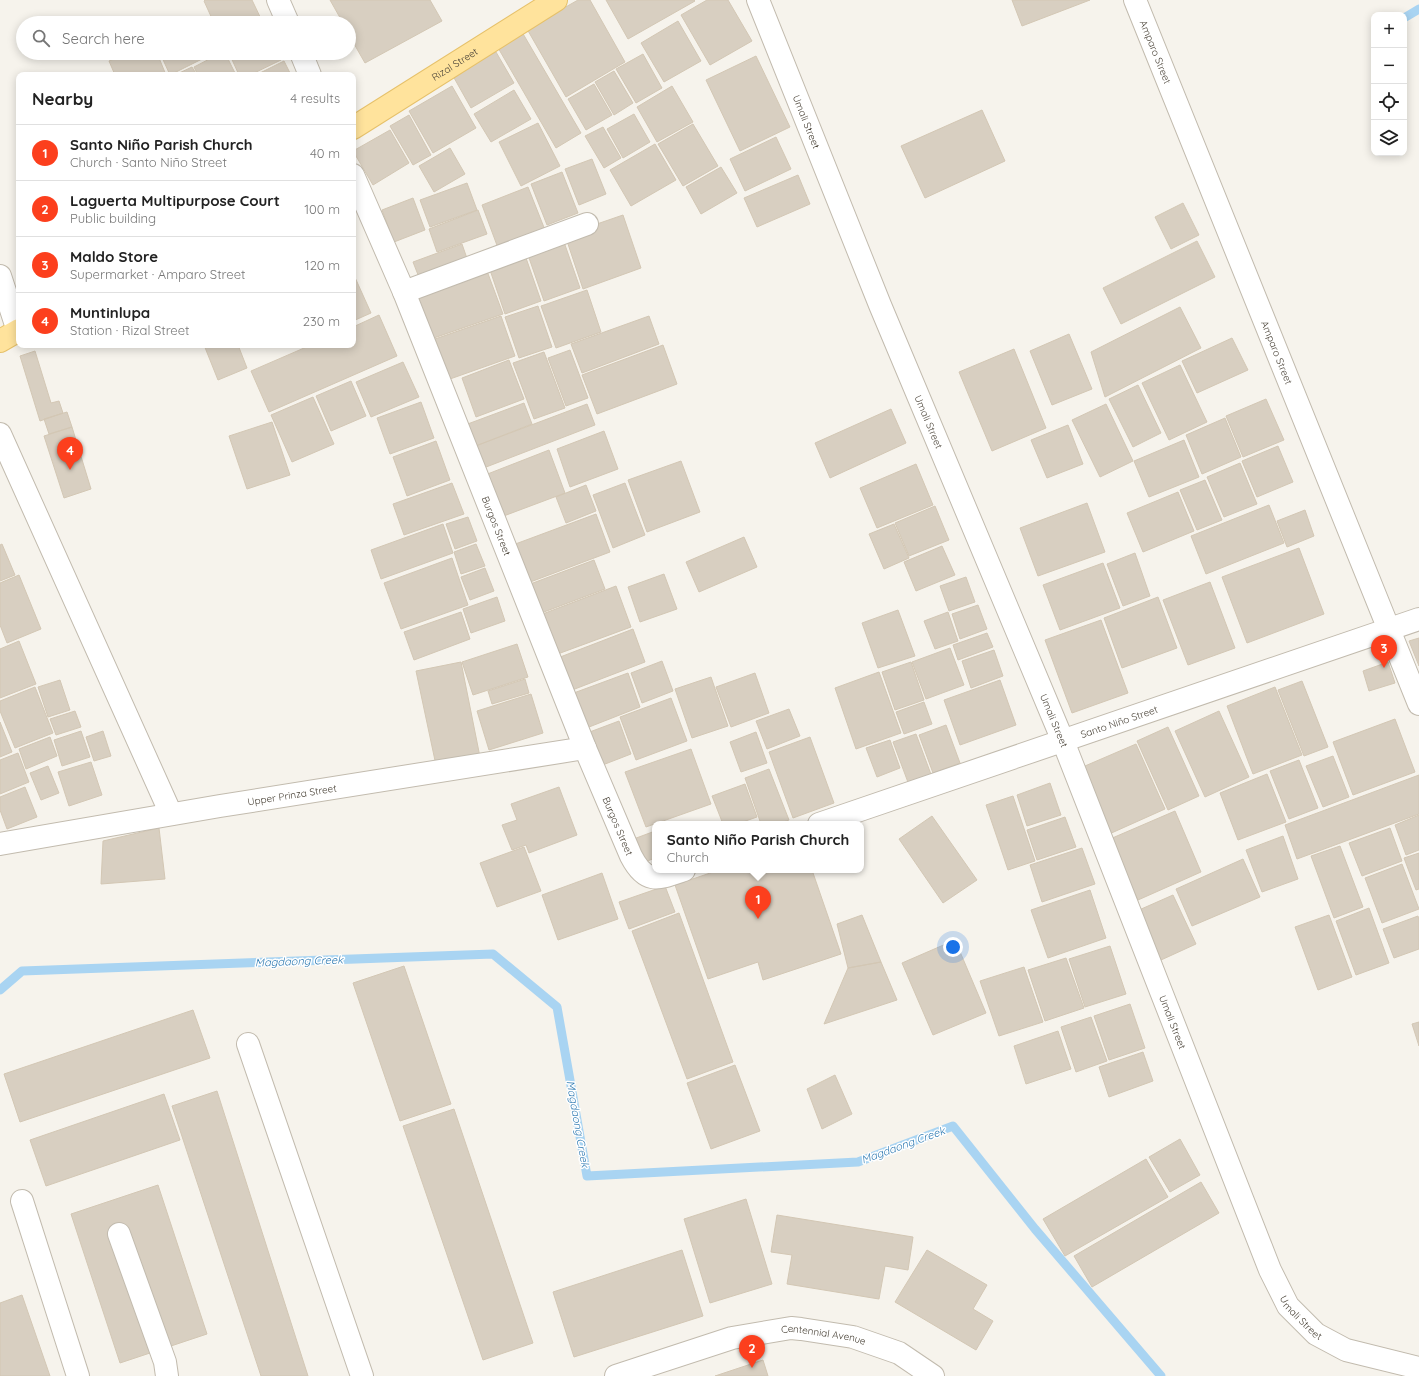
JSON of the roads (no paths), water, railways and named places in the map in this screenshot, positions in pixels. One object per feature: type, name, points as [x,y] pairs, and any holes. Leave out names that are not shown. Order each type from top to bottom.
[{"type":"main road","name":"Rizal Street","points":[[356,126],[556,0]]},
{"type":"street","points":[[278,0],[285,16]]},
{"type":"street","name":"Umali Street","points":[[758,0],[880,305],[1063,741],[1270,1270],[1288,1306],[1316,1334],[1346,1350],[1419,1368]]},
{"type":"street","name":"Amparo Street","points":[[1134,0],[1419,704]]},
{"type":"street","points":[[304,60],[309,72]]},
{"type":"street","name":"Burgos Street","points":[[356,182],[404,292],[585,748],[631,856],[637,868],[644,874],[654,878],[664,877],[675,873]]},
{"type":"street","points":[[404,292],[587,224]]},
{"type":"street","points":[[0,276],[12,334]]},
{"type":"street","points":[[0,434],[171,814]]},
{"type":"street","name":"Santo Niño Street","points":[[828,821],[1389,630],[1419,618]]},
{"type":"street","name":"Upper Prinza Street","points":[[0,844],[171,814],[585,748]]},
{"type":"street","points":[[248,1044],[362,1376]]},
{"type":"street","points":[[22,1200],[78,1376]]},
{"type":"street","points":[[119,1234],[165,1362],[167,1376]]},
{"type":"street","name":"Centennial Avenue","points":[[616,1376],[732,1338],[791,1328],[853,1337],[899,1353],[933,1376]]},
{"type":"waterway","points":[[1407,16],[1419,9]]},
{"type":"waterway","name":"Magdaong Creek","points":[[0,990],[22,971],[493,954],[557,1007],[587,1176],[858,1162],[953,1126],[1035,1229],[1161,1376]]},
{"type":"place","name":"Muntinlupa","points":[[70,470]]},
{"type":"place","name":"Maldo Store","points":[[1384,668]]},
{"type":"place","name":"Santo Niño Parish Church","points":[[758,919]]},
{"type":"place","name":"Laguerta Multipurpose Court","points":[[752,1368]]}]
